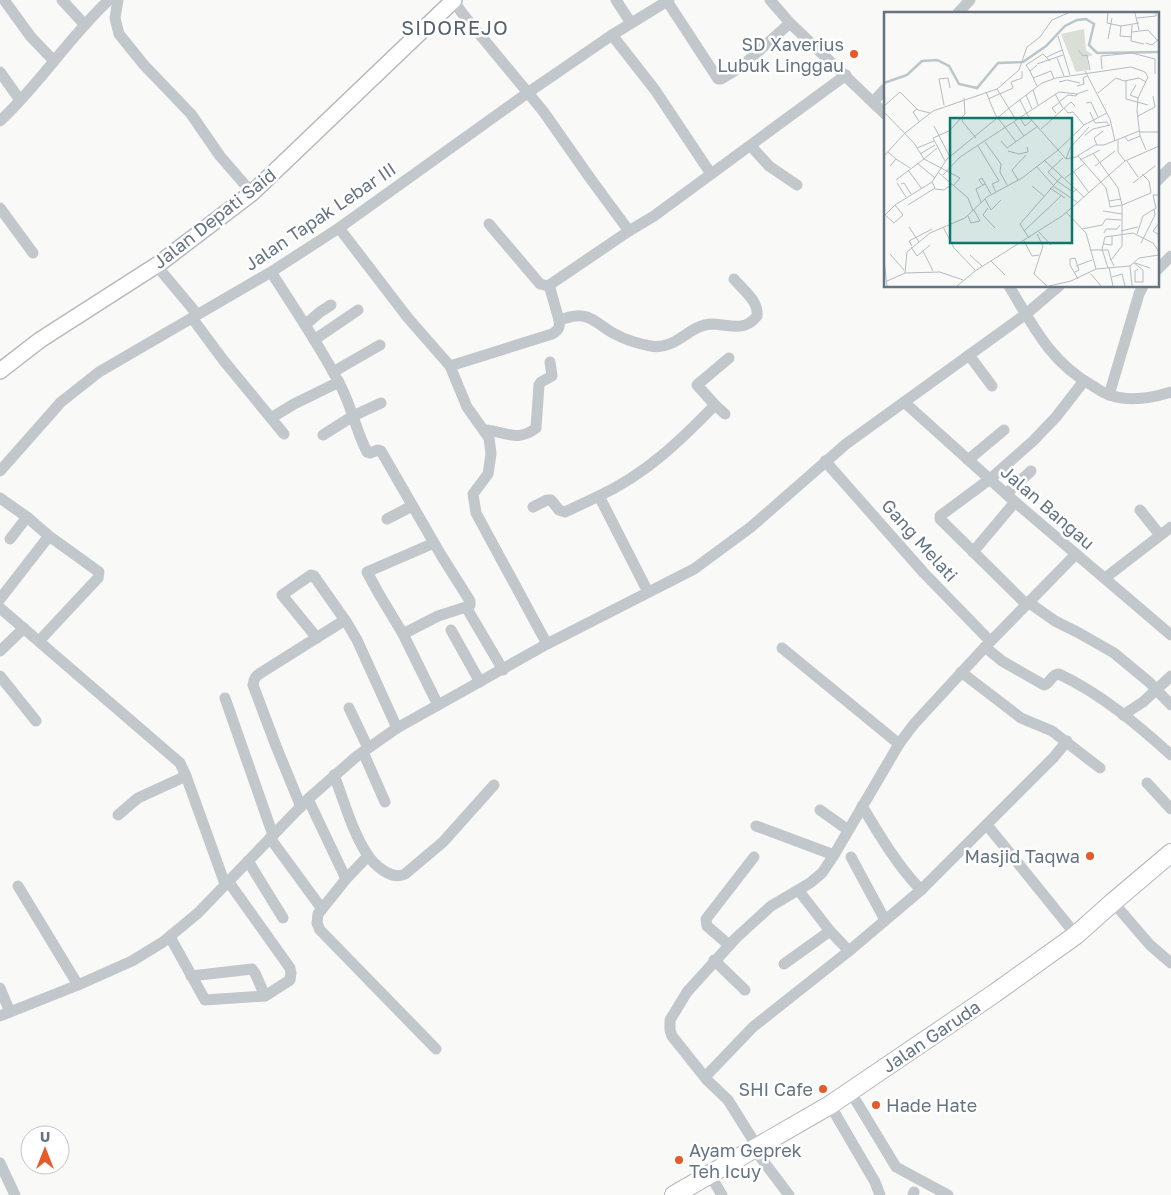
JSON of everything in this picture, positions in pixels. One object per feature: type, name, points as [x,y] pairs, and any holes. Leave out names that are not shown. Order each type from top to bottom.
[{"type":"highway","name":"Jalan Garuda","points":[[674,1195],[830,1105],[1076,935],[1171,853]]},
{"type":"main road","name":"Jalan Depati Said","points":[[0,371],[55,330],[156,265],[252,193],[454,0]]},
{"type":"street","points":[[4,0],[31,37],[54,61]]},
{"type":"street","points":[[62,0],[85,25]]},
{"type":"street","points":[[0,121],[109,0]]},
{"type":"street","points":[[118,0],[114,18],[119,34],[138,59],[187,109],[220,156],[252,193]]},
{"type":"street","points":[[454,0],[543,111],[629,231]]},
{"type":"street","points":[[616,0],[631,23]]},
{"type":"street","points":[[770,0],[790,23],[884,113]]},
{"type":"street","points":[[958,12],[970,0]]},
{"type":"street","points":[[668,1],[718,79],[722,79],[741,67],[790,23]]},
{"type":"street","name":"Jalan Tapak Lebar III","points":[[0,471],[55,408],[99,372],[271,272],[339,228],[527,93],[612,35],[668,1]]},
{"type":"street","points":[[612,35],[655,90],[711,174]]},
{"type":"street","points":[[0,72],[20,100]]},
{"type":"street","points":[[490,224],[540,284],[549,285],[654,216],[846,75]]},
{"type":"street","points":[[873,102],[884,90]]},
{"type":"street","points":[[751,146],[769,166],[797,184]]},
{"type":"street","points":[[1158,180],[1171,167]]},
{"type":"street","points":[[1,213],[32,253]]},
{"type":"street","points":[[339,228],[408,318],[450,366],[467,407],[489,438],[491,447],[490,463],[486,478],[473,494],[476,513],[547,644]]},
{"type":"street","points":[[1158,269],[1171,256]]},
{"type":"street","points":[[156,265],[195,316],[224,361],[284,434]]},
{"type":"street","points":[[271,272],[339,382],[367,452],[381,451],[434,543],[469,598],[470,604],[466,607],[438,616],[403,634]]},
{"type":"street","points":[[559,320],[583,316],[590,318],[617,335],[652,346],[662,346],[670,344],[702,326],[711,324],[730,327],[743,326],[752,322],[757,316],[757,308],[734,280]]},
{"type":"street","points":[[450,366],[558,331],[560,325],[549,285]]},
{"type":"street","points":[[1010,288],[1053,354],[1062,365],[1084,381],[1109,395],[1127,398],[1150,397],[1171,392]]},
{"type":"street","points":[[0,988],[5,1014],[78,986],[141,957],[170,937],[198,913],[304,803],[334,775],[366,750],[397,728],[547,644],[694,569],[751,527],[846,444],[1026,314],[1057,288]]},
{"type":"street","points":[[1109,395],[1142,288]]},
{"type":"street","points":[[305,326],[331,305]]},
{"type":"street","points":[[314,340],[358,310]]},
{"type":"street","points":[[333,372],[380,345]]},
{"type":"street","points":[[969,355],[992,386]]},
{"type":"street","points":[[725,414],[697,385],[729,358]]},
{"type":"street","points":[[484,430],[493,430],[518,437],[530,433],[536,428],[539,385],[552,376],[550,362]]},
{"type":"street","points":[[1084,381],[1056,417],[1032,441],[990,479],[940,516],[940,520],[1027,603],[1055,621],[1079,632],[1114,653],[1156,689],[1171,706]]},
{"type":"street","points":[[271,418],[294,404],[339,382]]},
{"type":"street","name":"Jalan Bangau","points":[[904,402],[1015,502],[1171,635]]},
{"type":"street","points":[[323,435],[353,416],[381,403]]},
{"type":"street","points":[[533,506],[547,500],[552,500],[559,510],[565,512],[599,496],[657,461],[680,441],[715,405]]},
{"type":"street","points":[[968,460],[1004,430]]},
{"type":"street","name":"Gang Melati","points":[[825,461],[1002,661],[1044,685],[1056,674],[1064,677],[1096,695],[1123,715]]},
{"type":"street","points":[[1006,494],[1031,471]]},
{"type":"street","points":[[599,496],[648,592]]},
{"type":"street","points":[[0,498],[27,517],[48,536],[99,572],[99,575],[40,640]]},
{"type":"street","points":[[973,552],[1015,502]]},
{"type":"street","points":[[387,519],[412,506]]},
{"type":"street","points":[[1140,510],[1160,535]]},
{"type":"street","points":[[10,539],[27,517]]},
{"type":"street","points":[[1105,578],[1171,527]]},
{"type":"street","points":[[0,599],[48,536]]},
{"type":"street","points":[[434,543],[367,572],[403,634],[438,705]]},
{"type":"street","points":[[789,1195],[756,1149],[728,1100],[705,1077],[672,1036],[670,1020],[687,992],[729,944],[771,906],[799,891],[822,872],[834,855],[899,744],[914,724],[987,644],[1076,554]]},
{"type":"street","points":[[317,638],[282,595],[311,575],[314,576],[357,640],[397,728]]},
{"type":"street","points":[[466,607],[503,670]]},
{"type":"street","points":[[0,608],[40,640],[180,763],[227,883],[290,968],[292,972],[290,980],[265,996],[205,1000],[170,937]]},
{"type":"street","points":[[345,620],[259,674],[255,677],[253,685],[276,746],[304,803],[346,879]]},
{"type":"street","points":[[0,651],[24,628]]},
{"type":"street","points":[[451,630],[480,682]]},
{"type":"street","points":[[782,648],[899,744]]},
{"type":"street","points":[[961,672],[1022,718],[1046,728],[1067,741],[1100,768]]},
{"type":"street","points":[[0,676],[36,720]]},
{"type":"street","points":[[1171,676],[1143,702],[1123,715],[1171,755]]},
{"type":"street","points":[[225,698],[272,837],[322,909]]},
{"type":"street","points":[[349,708],[385,802]]},
{"type":"street","points":[[705,1077],[744,1035],[849,951],[921,890],[1054,757],[1067,741]]},
{"type":"street","points":[[334,775],[368,856],[393,876],[402,876],[443,842],[494,785]]},
{"type":"street","points":[[118,815],[138,798],[186,776]]},
{"type":"street","points":[[1147,783],[1171,809]]},
{"type":"street","points":[[862,806],[896,861],[906,875],[921,890]]},
{"type":"street","points":[[820,810],[848,830]]},
{"type":"street","points":[[987,825],[1076,935]]},
{"type":"street","points":[[756,826],[834,855]]},
{"type":"street","points":[[368,856],[346,879],[322,909],[317,917],[317,924],[320,930],[436,1049]]},
{"type":"street","points":[[729,944],[707,926],[706,918],[754,857]]},
{"type":"street","points":[[851,857],[886,920]]},
{"type":"street","points":[[248,861],[283,918]]},
{"type":"street","points":[[18,886],[78,986]]},
{"type":"street","points":[[799,891],[830,931],[849,951]]},
{"type":"street","points":[[1113,902],[1150,945],[1171,963]]},
{"type":"street","points":[[784,964],[830,931]]},
{"type":"street","points":[[714,960],[745,990]]},
{"type":"street","points":[[191,976],[252,969],[265,996]]},
{"type":"street","points":[[850,1091],[896,1167],[948,1195]]},
{"type":"street","points":[[830,1105],[875,1182],[880,1195]]},
{"type":"street","points":[[0,1163],[15,1195]]},
{"type":"street","points":[[710,1175],[722,1195]]},
{"type":"place","name":"SD Xaverius Lubuk Linggau","points":[[854,54]]},
{"type":"place","name":"Masjid Taqwa","points":[[1090,856]]},
{"type":"place","name":"SHI Cafe","points":[[823,1089]]},
{"type":"place","name":"Hade Hate","points":[[876,1105]]},
{"type":"place","name":"Ayam Geprek Teh Icuy","points":[[679,1160]]},
{"type":"district","name":"SIDOREJO","points":[[455,27]]}]
